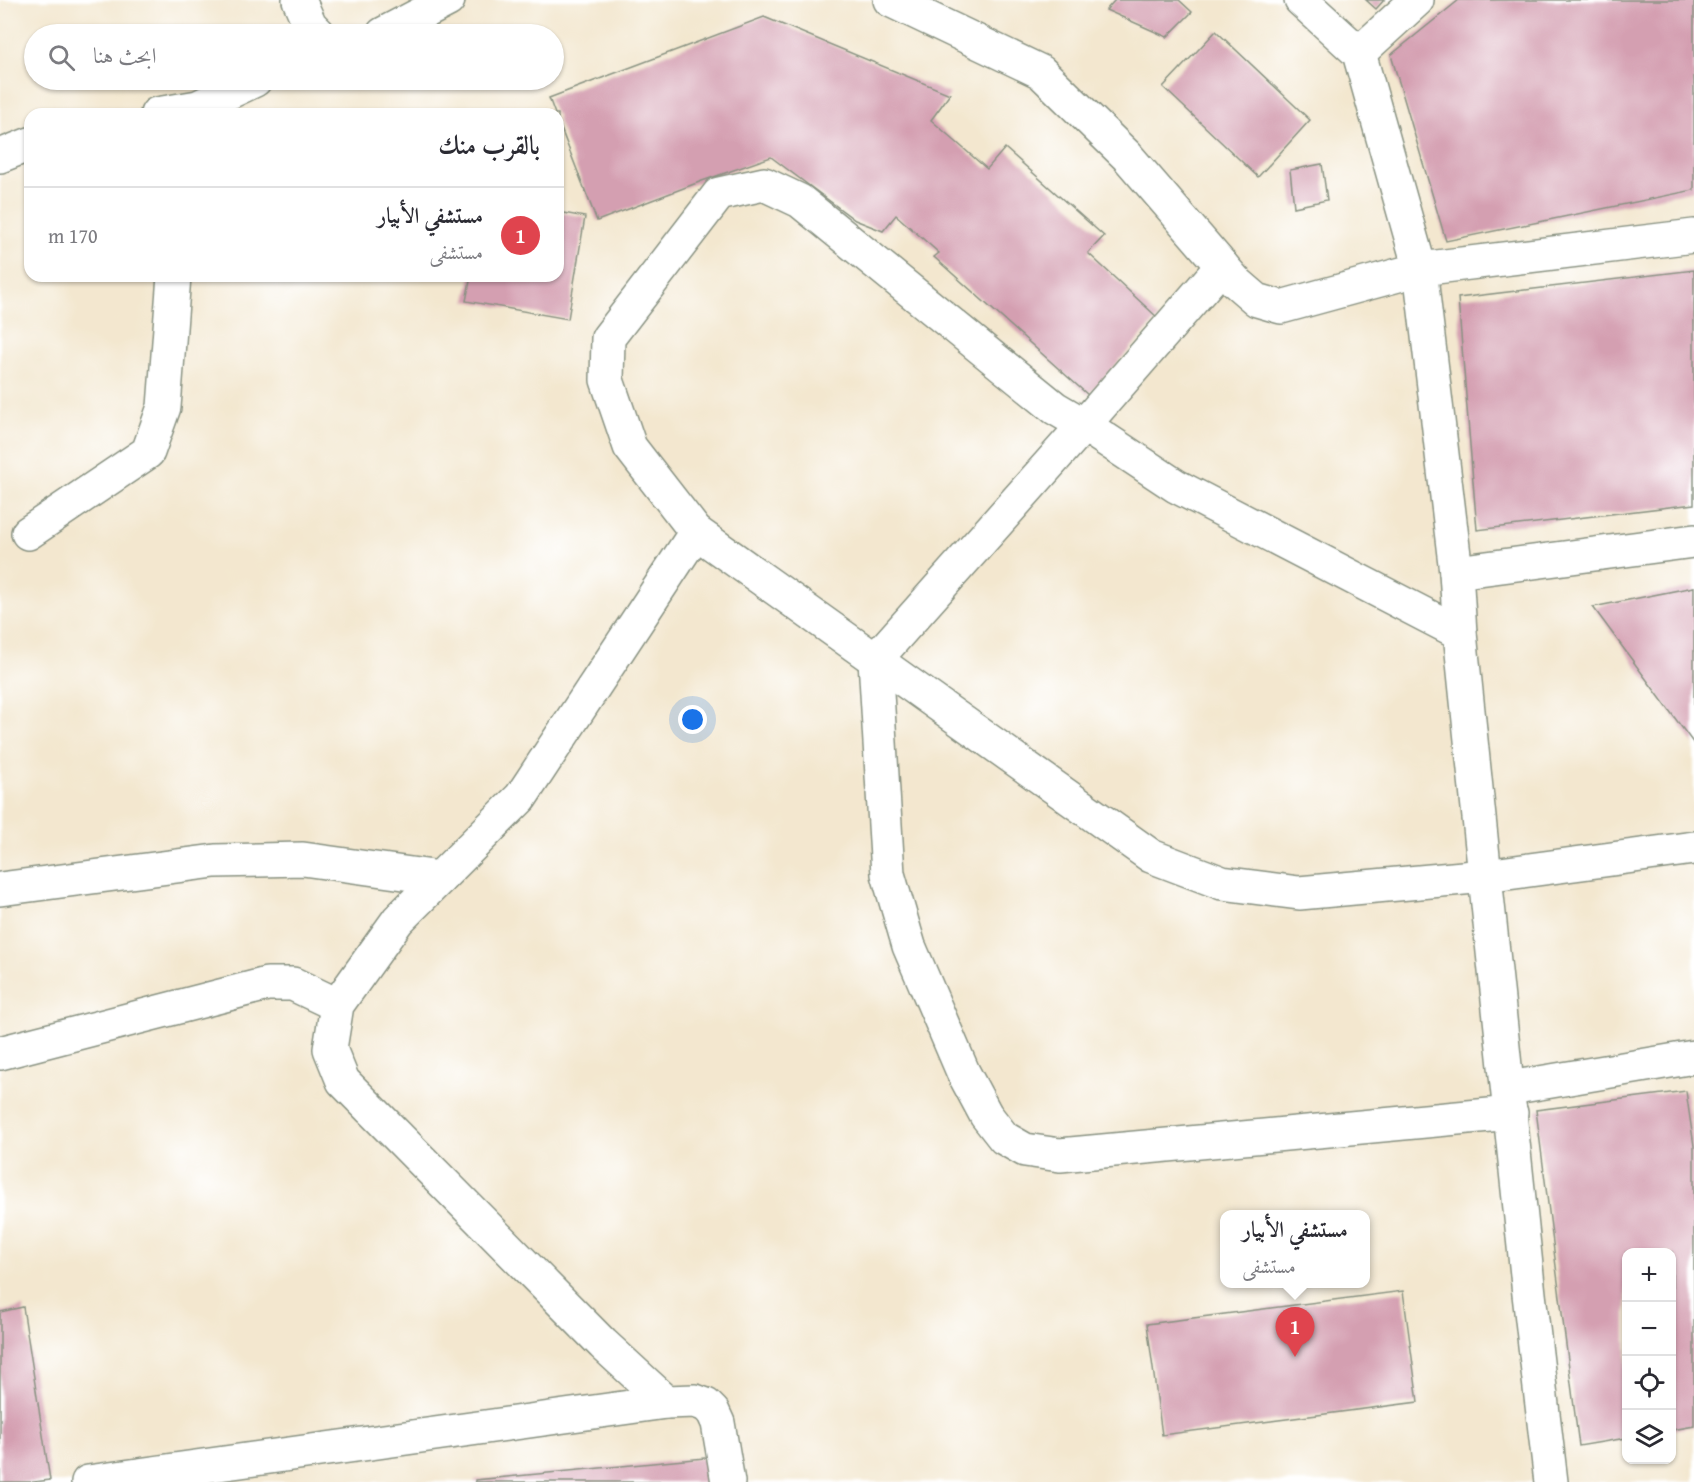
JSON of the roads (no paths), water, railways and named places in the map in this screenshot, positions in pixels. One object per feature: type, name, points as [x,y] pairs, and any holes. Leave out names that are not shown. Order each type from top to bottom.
[{"type":"street","points":[[402,24],[448,0]]},
{"type":"street","points":[[890,0],[1041,72],[1127,156],[1235,281],[1257,300],[1281,307],[1420,269],[1694,236]]},
{"type":"street","points":[[1301,0],[1359,53],[1420,269],[1456,572],[1460,633],[1485,876],[1551,1482]]},
{"type":"street","points":[[1359,53],[1417,0]]},
{"type":"street","points":[[201,108],[236,90]]},
{"type":"street","points":[[0,156],[24,146]]},
{"type":"street","points":[[1460,633],[1176,486],[1055,408],[801,201],[764,184],[719,194],[608,338],[607,380],[630,447],[696,532],[1152,856],[1222,883],[1299,893],[1485,876],[1694,848]]},
{"type":"street","points":[[1222,266],[875,660],[888,874],[909,946],[963,1072],[986,1115],[1004,1138],[1025,1150],[1060,1155],[1510,1101],[1694,1057]]},
{"type":"street","points":[[28,533],[148,452],[164,407],[174,282]]},
{"type":"street","points":[[666,1402],[587,1328],[342,1081],[330,1049],[337,1005],[398,920],[521,797],[696,532]]},
{"type":"street","points":[[1456,572],[1694,540]]},
{"type":"street","points":[[0,889],[214,861],[303,859],[440,878]]},
{"type":"street","points":[[0,1053],[267,984],[293,984],[337,1005]]},
{"type":"street","points":[[88,1482],[666,1402],[696,1401],[706,1405],[713,1412],[718,1423],[728,1482]]},
{"type":"place","name":"مستشفي الأبيار","points":[[1295,1357]]}]
